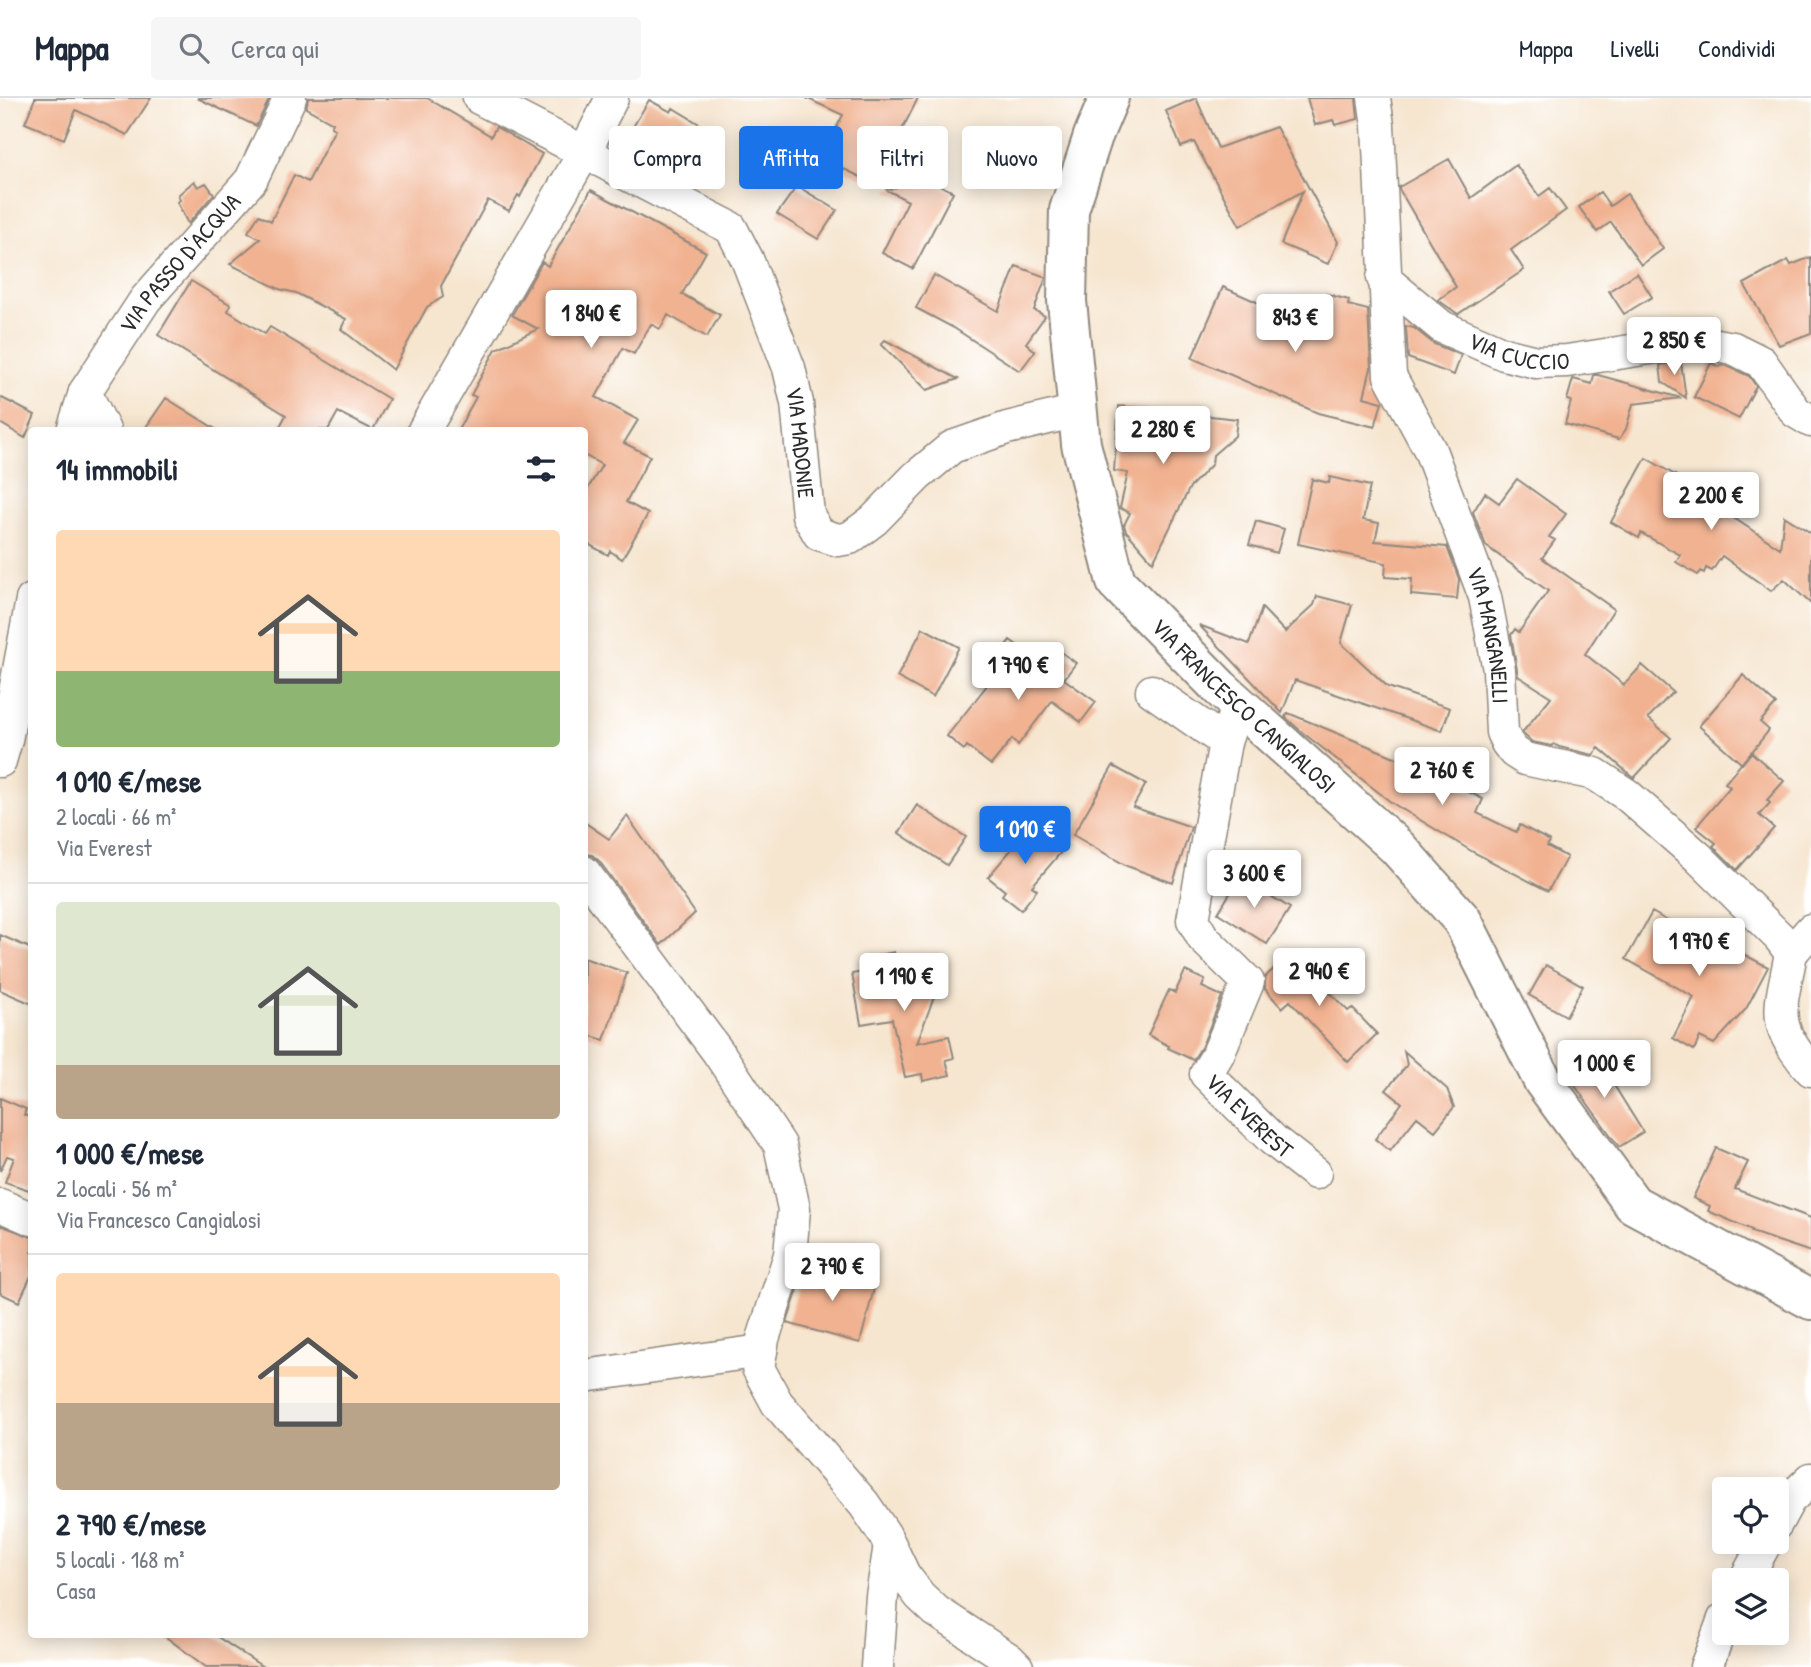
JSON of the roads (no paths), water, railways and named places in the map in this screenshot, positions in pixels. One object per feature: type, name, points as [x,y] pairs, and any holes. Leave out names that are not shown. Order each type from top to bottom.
[{"type":"street","name":"VIA PASSO D'ACQUA","points":[[73,427],[85,392],[145,300],[251,180],[290,98]]},
{"type":"street","points":[[479,98],[583,153]]},
{"type":"street","points":[[426,427],[612,98]]},
{"type":"street","name":"VIA FRANCESCO CANGIALOSI","points":[[1109,98],[1093,136],[1069,210],[1067,301],[1081,444],[1116,582],[1238,704],[1397,847],[1462,919],[1543,1081],[1633,1204],[1811,1300]]},
{"type":"street","name":"VIA MANGANELLI","points":[[1374,98],[1378,125],[1383,278],[1390,376],[1430,450],[1485,597],[1499,670],[1502,732],[1514,752],[1525,759],[1595,774],[1627,795],[1698,857],[1779,937],[1801,941],[1780,1015],[1786,1038],[1811,1070]]},
{"type":"street","name":"VIA MADONIE","points":[[583,153],[731,228],[747,259],[789,368],[797,403],[808,515],[819,534],[838,540],[850,538],[874,520],[917,476],[952,447],[1007,428],[1077,411]]},
{"type":"street","name":"VIA CUCCIO","points":[[1383,278],[1442,327],[1504,354],[1536,362],[1567,361],[1694,341],[1733,348],[1761,362],[1796,412],[1811,421]]},
{"type":"street","points":[[85,392],[102,427]]},
{"type":"street","points":[[0,761],[28,622]]},
{"type":"street","points":[[1152,691],[1225,741]]},
{"type":"street","name":"VIA EVEREST","points":[[1238,704],[1225,741],[1193,920],[1203,938],[1248,982],[1218,1054],[1206,1074],[1273,1140],[1315,1173]]},
{"type":"street","points":[[588,877],[718,1052],[780,1145],[793,1209],[790,1255],[758,1368],[777,1403],[864,1504],[890,1545],[904,1575],[920,1596],[936,1611],[1017,1667]]},
{"type":"street","points":[[0,1205],[28,1217]]},
{"type":"street","points":[[588,1375],[761,1351]]},
{"type":"street","points":[[1789,1500],[1811,1479]]},
{"type":"street","points":[[877,1667],[882,1596],[890,1545]]},
{"type":"street","points":[[1706,1667],[1714,1645]]}]
